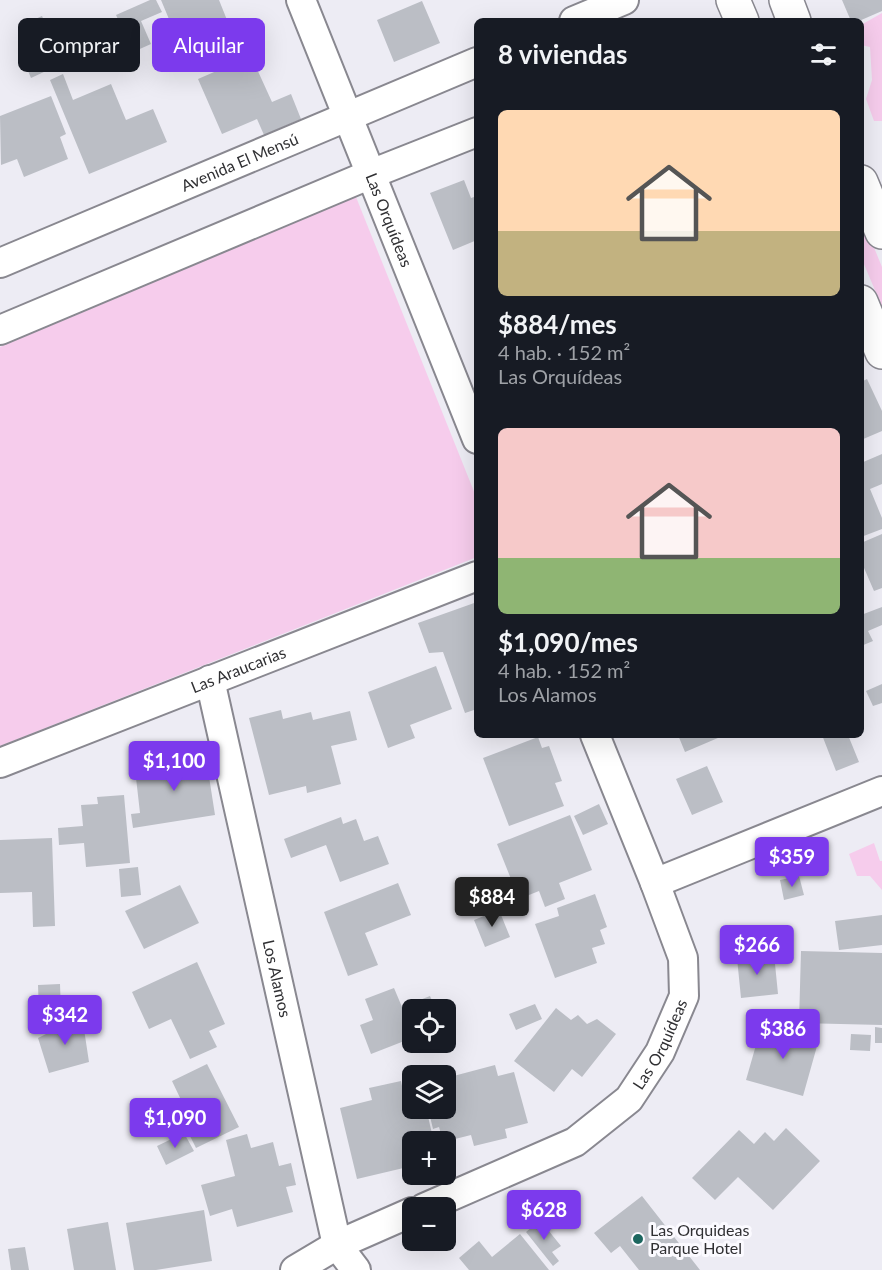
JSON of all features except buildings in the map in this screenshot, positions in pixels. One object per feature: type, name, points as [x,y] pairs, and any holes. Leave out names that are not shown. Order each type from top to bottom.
[{"type":"main road","points":[[733,0],[741,18]]},
{"type":"main road","points":[[786,0],[794,18]]},
{"type":"main road","points":[[864,189],[882,231]]},
{"type":"main road","points":[[864,309],[882,352]]},
{"type":"street","name":"Las Orquídeas","points":[[301,0],[474,432]]},
{"type":"street","points":[[581,18],[624,0]]},
{"type":"street","name":"Avenida El Mensú","points":[[0,263],[474,63]]},
{"type":"street","points":[[0,330],[371,174],[474,133]]},
{"type":"street","name":"Las Araucarias","points":[[0,763],[474,577]]},
{"type":"street","name":"Los Alamos","points":[[210,680],[337,1245],[356,1270]]},
{"type":"street","name":"Las Orquídeas","points":[[449,1197],[575,1142],[629,1099],[660,1052],[684,996],[682,958],[597,738]]},
{"type":"street","points":[[655,883],[882,791]]},
{"type":"street","points":[[295,1270],[337,1245],[402,1216]]},
{"type":"shaded area","points":[[882,13],[882,121],[874,121],[866,99],[872,80],[870,47],[864,46],[864,23]]},
{"type":"shaded area","points":[[356,197],[474,492],[474,558],[0,746],[0,347]]},
{"type":"shaded area","points":[[864,223],[882,267],[882,307],[864,264]]},
{"type":"shaded area","points":[[874,843],[880,861],[882,861],[882,890],[870,876],[857,876],[849,854]]},
{"type":"place","name":"Las Orquideas Parque Hotel","points":[[638,1239]]}]
